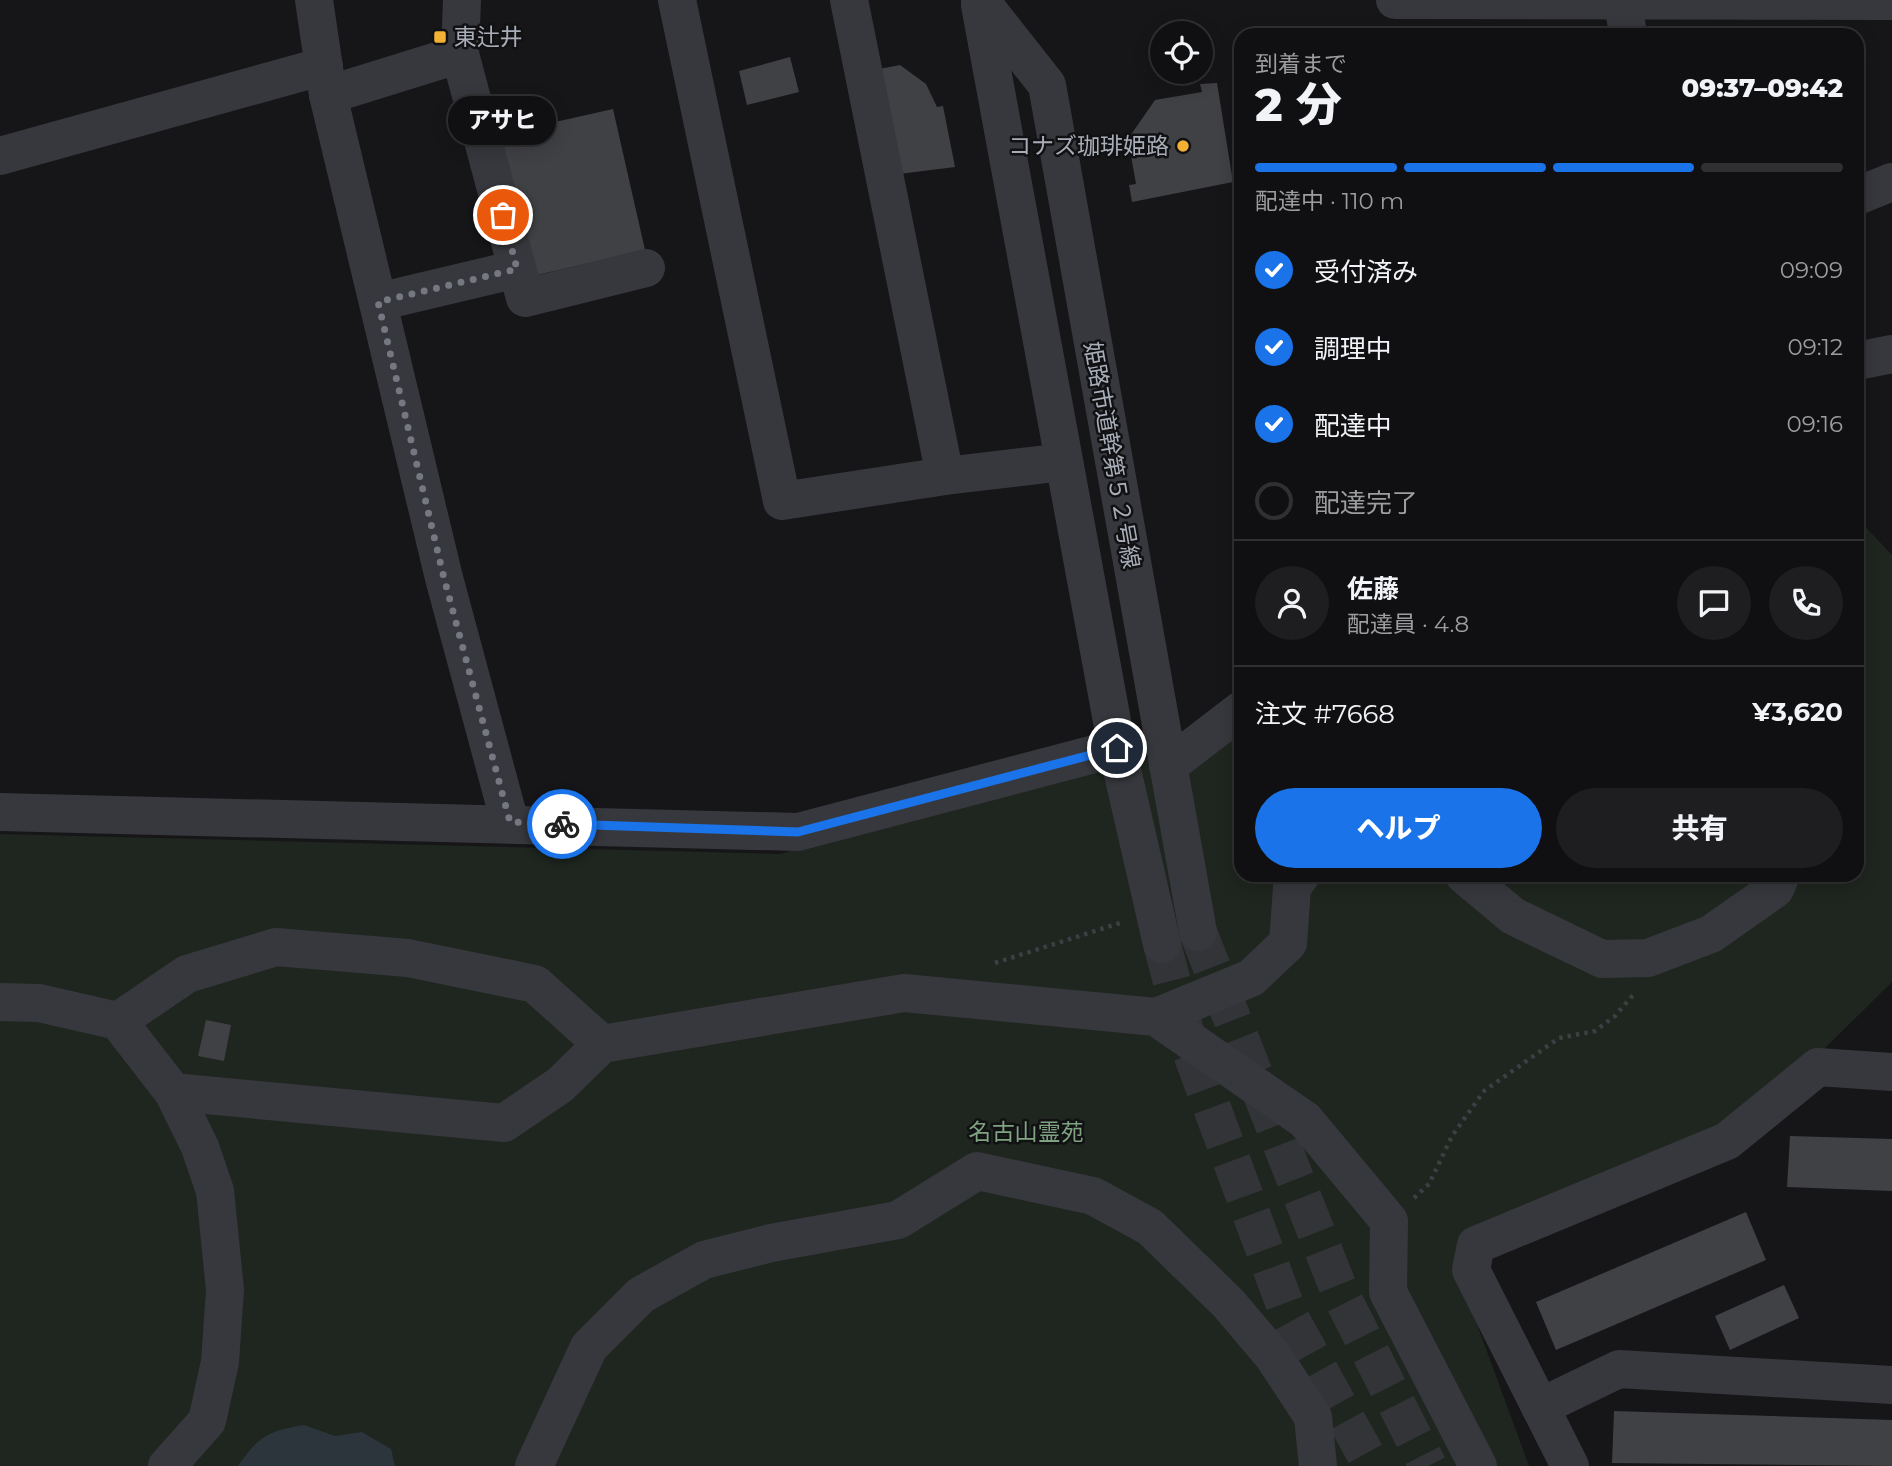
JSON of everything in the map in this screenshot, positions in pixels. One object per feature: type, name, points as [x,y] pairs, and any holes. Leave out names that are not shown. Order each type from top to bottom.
[{"type":"street","points":[[314,0],[326,81],[378,302],[444,578],[510,822]]},
{"type":"street","points":[[462,0],[460,54],[525,299],[646,268]]},
{"type":"street","points":[[677,0],[782,501],[945,476],[1064,462]]},
{"type":"street","points":[[849,0],[945,476]]},
{"type":"street","name":"姫路市道幹第５２号線","points":[[979,0],[1117,748],[1158,928]]},
{"type":"street","name":"姫路市道幹第５２号線","points":[[979,0],[1046,85],[1198,932]]},
{"type":"street","points":[[1395,0],[1625,18],[1892,1]]},
{"type":"street","points":[[0,156],[326,81],[460,54]]},
{"type":"street","points":[[1864,193],[1892,182]]},
{"type":"street","points":[[378,302],[517,269]]},
{"type":"street","points":[[1864,360],[1892,354]]},
{"type":"street","points":[[1168,766],[1234,715]]},
{"type":"street","points":[[0,812],[510,822],[798,832],[1117,748]]},
{"type":"street","points":[[173,1092],[504,1123],[560,1086],[602,1044],[904,993],[1156,1017],[1251,978],[1288,943],[1292,887],[1296,882]]},
{"type":"street","points":[[1472,882],[1513,916],[1602,959],[1648,958],[1712,934],[1775,889],[1778,882]]},
{"type":"street","points":[[118,1021],[187,974],[276,947],[408,958],[535,984],[602,1044]]},
{"type":"street","points":[[0,1002],[39,1003],[118,1021],[173,1092],[200,1147],[215,1191],[225,1290],[220,1362],[208,1421],[167,1466]]},
{"type":"street","points":[[1156,1017],[1306,1120],[1389,1221],[1388,1292],[1478,1466]]},
{"type":"street","points":[[1570,1466],[1471,1270],[1476,1245],[1727,1141],[1818,1067],[1892,1072]]},
{"type":"street","points":[[534,1466],[589,1347],[641,1295],[704,1260],[771,1243],[898,1220],[977,1171],[1093,1196],[1150,1227],[1227,1303],[1273,1356],[1313,1417],[1318,1466]]},
{"type":"street","points":[[1540,1407],[1619,1369],[1892,1385]]},
{"type":"path","points":[[983,967],[1158,928]]},
{"type":"path","points":[[1389,1221],[1429,1184],[1451,1136],[1484,1091],[1559,1038],[1595,1031],[1615,1016],[1648,979],[1648,958]]},
{"type":"green space","name":"名古山霊苑","points":[[1864,525],[1892,555],[1892,982],[1823,1050],[1718,1126],[1457,1270],[1529,1466],[0,1466],[0,834],[780,854],[1072,771],[1194,749],[1234,727],[1234,882],[1864,882]]},
{"type":"shaded area","points":[[304,1425],[335,1436],[362,1432],[391,1449],[395,1466],[238,1466],[265,1436]]},
{"type":"building","points":[[790,57],[799,92],[747,105],[739,71]]},
{"type":"building","points":[[900,65],[926,84],[937,107],[943,106],[955,167],[899,174],[874,70]]},
{"type":"building","points":[[1217,83],[1233,182],[1132,202],[1129,185],[1136,184],[1128,139],[1155,100],[1202,92],[1200,84]]},
{"type":"building","points":[[613,109],[645,250],[533,276],[501,134]]},
{"type":"building","points":[[206,1020],[231,1025],[224,1061],[198,1056]]},
{"type":"building","points":[[1790,1136],[1892,1139],[1892,1191],[1787,1187]]},
{"type":"building","points":[[1746,1212],[1766,1260],[1556,1350],[1536,1302]]},
{"type":"building","points":[[1784,1285],[1799,1318],[1730,1350],[1715,1316]]},
{"type":"building","points":[[1614,1411],[1892,1420],[1892,1466],[1612,1463]]},
{"type":"tunnel","points":[[1198,932],[1341,1295],[1428,1466]]},
{"type":"tunnel","points":[[1162,944],[1188,1043],[1289,1316],[1372,1466]]},
{"type":"way so far","points":[[503,215],[517,269],[378,302],[444,578],[510,822],[562,824]]},
{"type":"place","name":"東辻井","points":[[440,37]]},
{"type":"place","name":"コナズ珈琲姫路","points":[[1183,146]]},
{"type":"place","name":"アサヒ","points":[[503,215]]},
{"type":"route","points":[[562,824],[798,832],[1117,748]]}]
